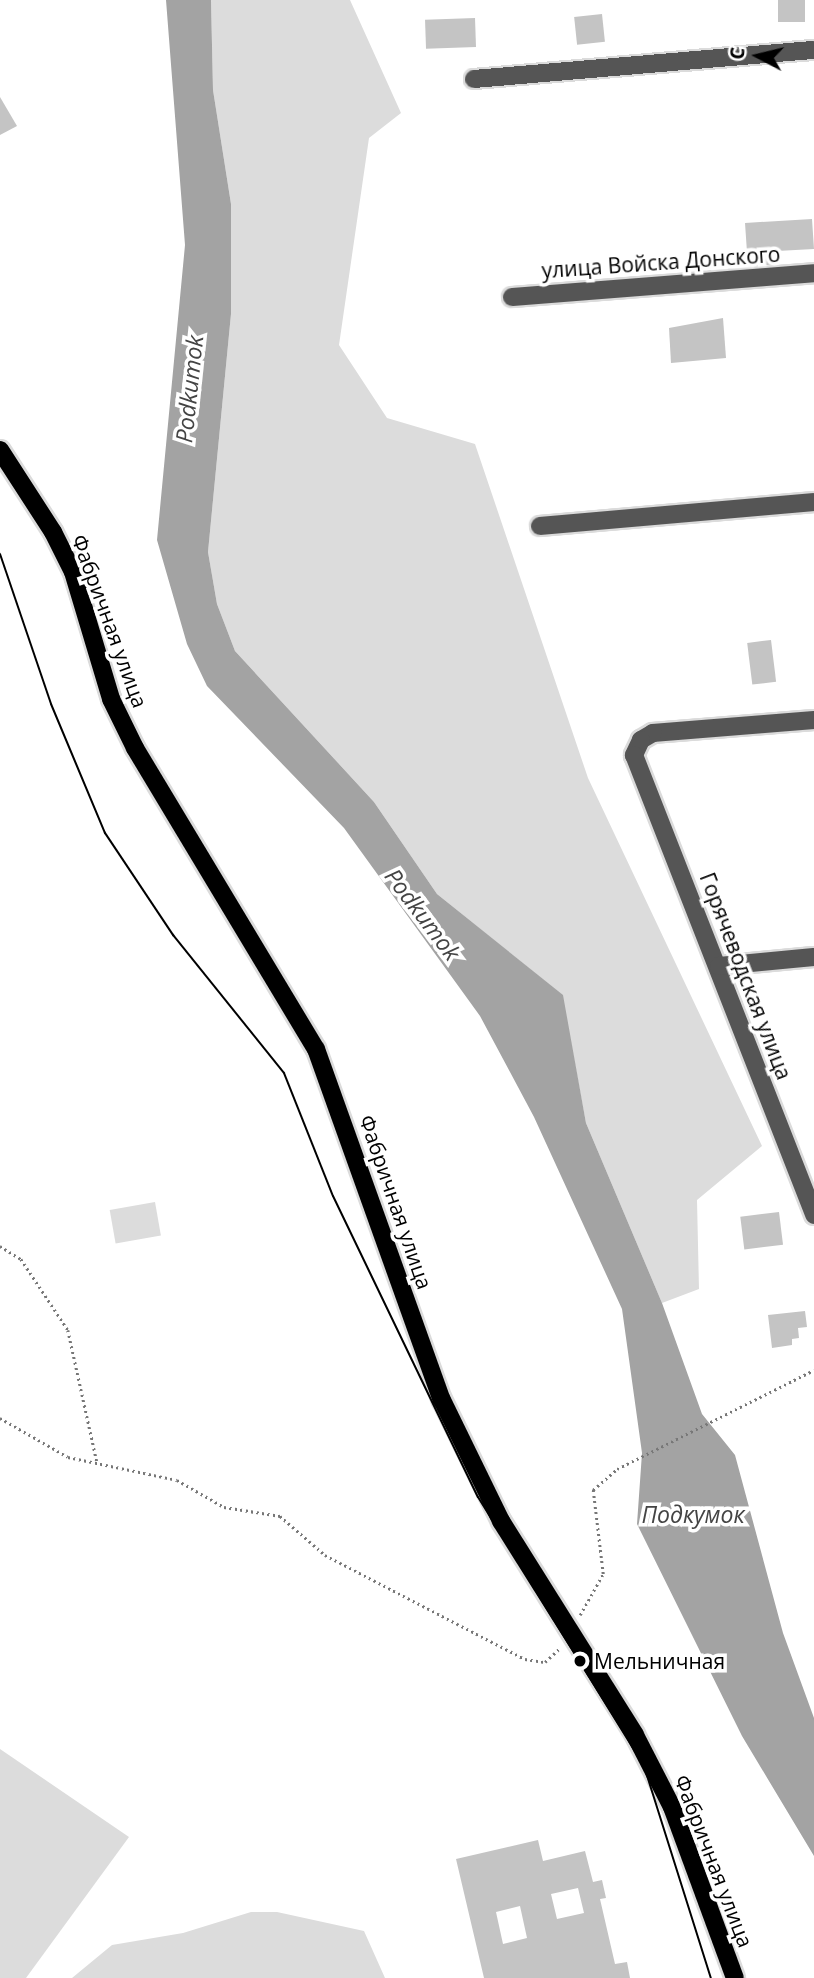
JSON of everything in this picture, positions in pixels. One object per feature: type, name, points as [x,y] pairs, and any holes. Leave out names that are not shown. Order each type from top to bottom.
[{"type":"main road","name":"Фабричная улица","points":[[0,450],[53,532],[73,572],[111,699],[135,748],[316,1049],[442,1400],[501,1521],[635,1735],[673,1807],[735,1978]]},
{"type":"street","points":[[474,79],[814,50]]},
{"type":"street","name":"улица Войска Донского","points":[[512,297],[814,273]]},
{"type":"street","points":[[540,526],[814,502]]},
{"type":"street","name":"Горячеводская улица","points":[[814,720],[653,733],[641,740],[634,755],[806,1171],[814,1215]]},
{"type":"street","points":[[719,966],[814,957]]},
{"type":"path","points":[[0,1246],[21,1259],[68,1330],[98,1463]]},
{"type":"path","points":[[0,1418],[68,1457],[177,1480],[224,1507],[280,1517],[325,1555],[525,1659],[545,1662],[570,1632],[603,1574],[593,1490],[617,1469],[814,1370]]},
{"type":"shaded area","points":[[211,0],[350,0],[401,113],[369,138],[339,345],[387,418],[475,444],[588,778],[762,1146],[697,1200],[699,1289],[662,1303],[586,1123],[562,995],[437,894],[374,802],[235,651],[217,604],[208,552],[231,314],[231,204],[213,90]]},
{"type":"shaded area","points":[[155,1202],[161,1235],[116,1243],[110,1210]]},
{"type":"shaded area","points":[[0,1749],[129,1837],[26,1978],[0,1978]]},
{"type":"shaded area","points":[[251,1912],[277,1912],[364,1931],[385,1978],[72,1978],[112,1945],[183,1933]]},
{"type":"water","name":"Подкумок","points":[[166,0],[211,0],[213,90],[231,204],[231,314],[208,552],[217,604],[235,651],[374,802],[437,894],[563,995],[586,1123],[662,1303],[702,1414],[735,1455],[783,1633],[814,1718],[814,1856],[742,1736],[637,1524],[642,1453],[622,1309],[534,1117],[480,1016],[344,828],[207,686],[187,644],[157,540],[185,245]]},
{"type":"building","points":[[778,0],[805,0],[805,22],[778,22]]},
{"type":"building","points":[[602,14],[605,42],[577,45],[574,17]]},
{"type":"building","points":[[475,18],[476,47],[426,49],[425,20]]},
{"type":"building","points":[[0,97],[17,126],[0,135]]},
{"type":"building","points":[[812,219],[814,249],[777,251],[778,264],[748,267],[745,223]]},
{"type":"building","points":[[723,318],[726,358],[671,363],[669,328]]},
{"type":"building","points":[[771,640],[776,682],[752,685],[747,643]]},
{"type":"building","points":[[779,1212],[783,1245],[744,1250],[740,1217]]},
{"type":"building","points":[[805,1311],[807,1327],[798,1328],[799,1338],[792,1339],[792,1345],[772,1348],[768,1315]]},
{"type":"building","points":[[538,1840],[543,1861],[585,1851],[593,1882],[602,1880],[606,1898],[600,1899],[615,1964],[627,1962],[630,1978],[484,1978],[456,1859]],"holes":[[[578,1888],[584,1913],[557,1919],[551,1894]],[[520,1906],[527,1938],[503,1944],[496,1912]]]},
{"type":"tram line","points":[[0,554],[51,704],[105,833],[173,935],[284,1073],[333,1196],[478,1497],[644,1766],[711,1978]]},
{"type":"place","name":"Мельничная","points":[[580,1661]]},
{"type":"water label","name":"Podkumok","points":[[189,389]]},
{"type":"water label","name":"Podkumok","points":[[423,914]]}]
